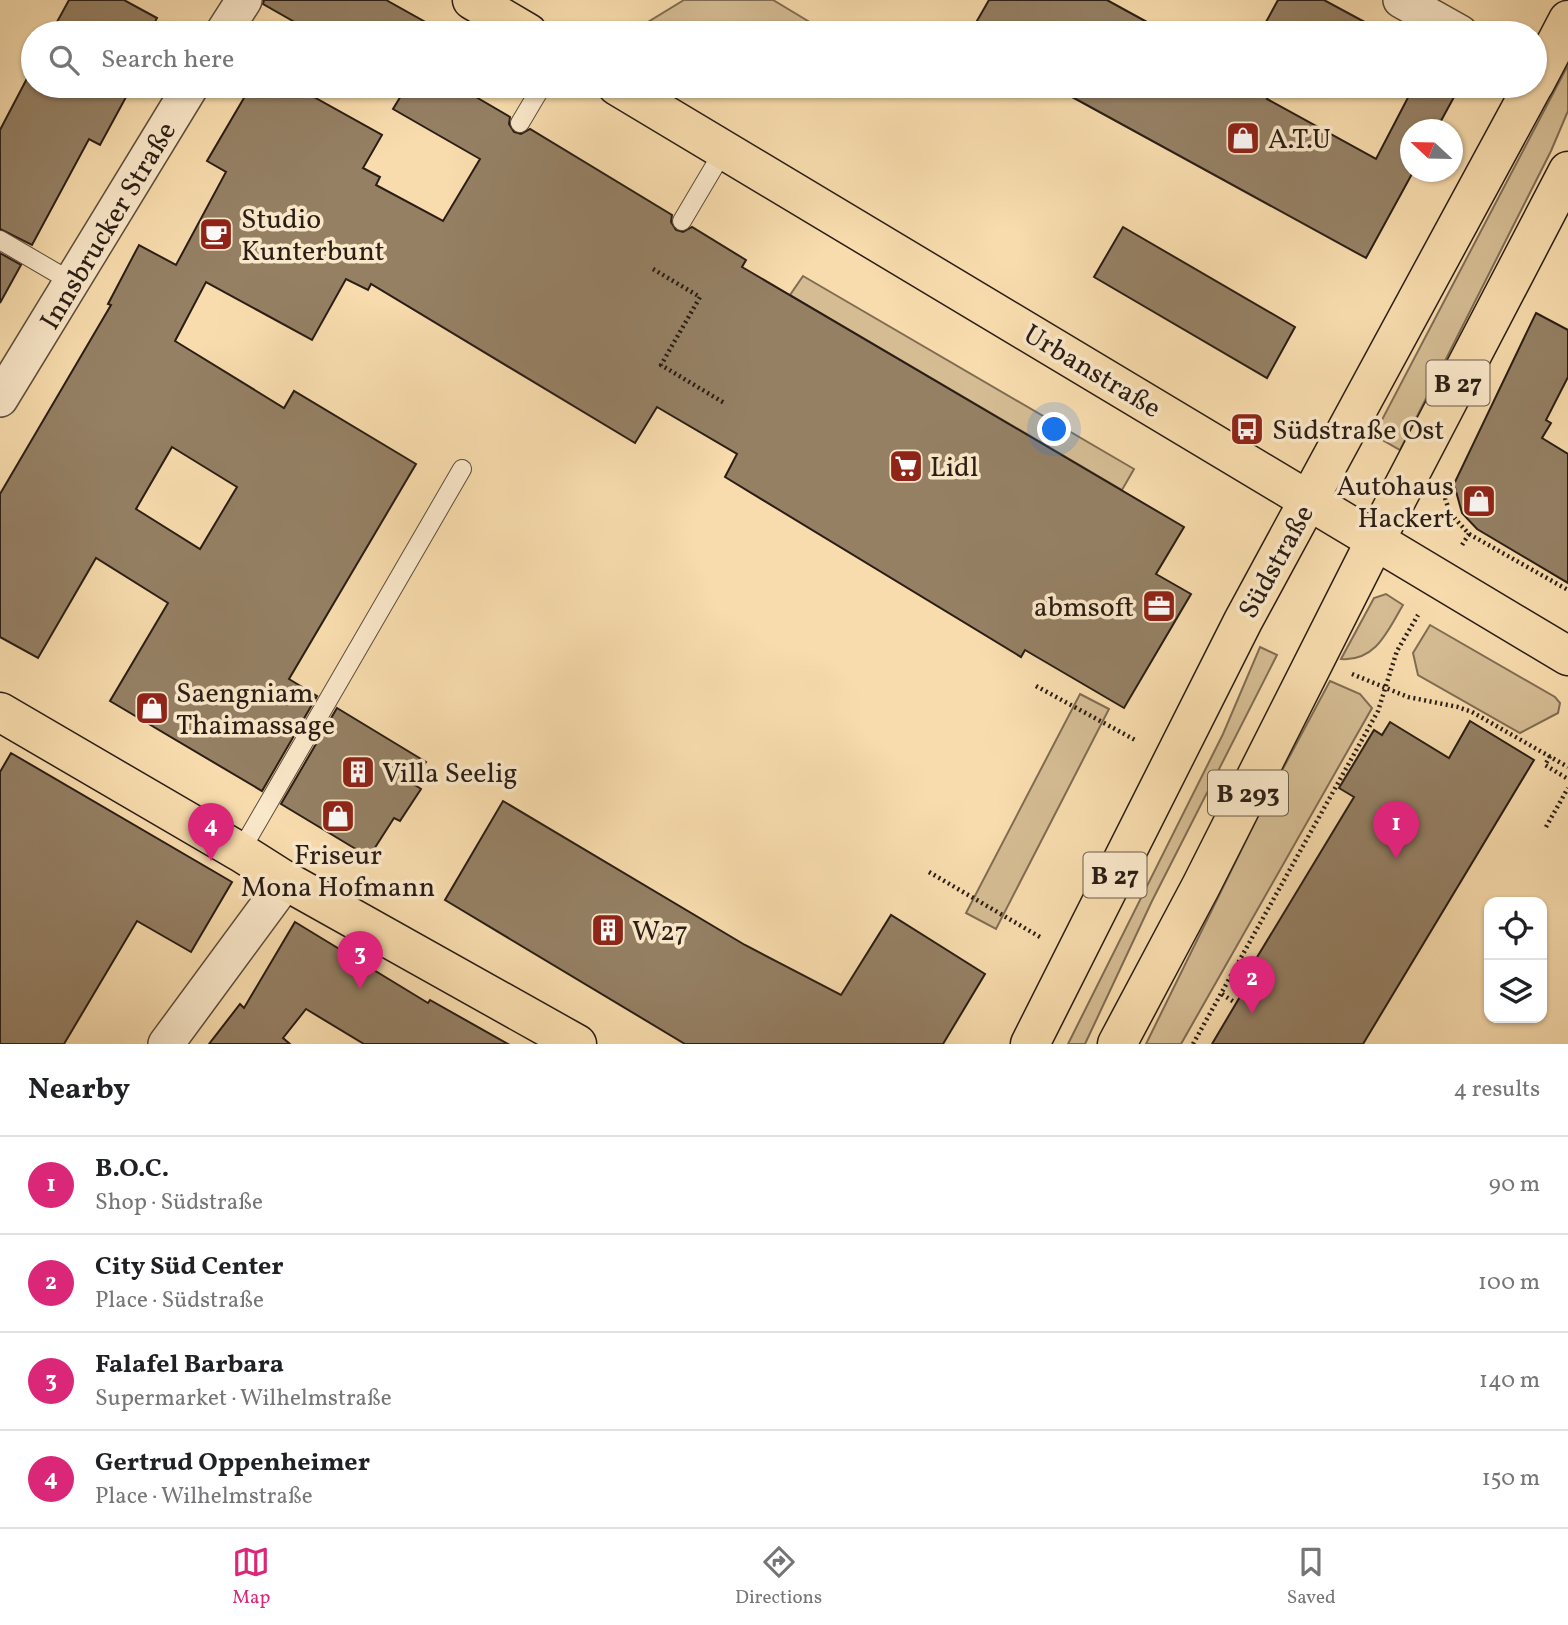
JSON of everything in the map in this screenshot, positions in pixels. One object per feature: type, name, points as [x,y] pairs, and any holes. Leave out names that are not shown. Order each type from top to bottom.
[{"type":"main road","points":[[472,0],[508,21]]},
{"type":"main road","name":"Südstraße","points":[[1547,59],[1568,20]]},
{"type":"main road","name":"Urbanstraße","points":[[637,98],[1568,656]]},
{"type":"main road","name":"Südstraße","points":[[1030,1044],[1242,621],[1526,98]]},
{"type":"main road","name":"B 27","points":[[1375,541],[1568,171]]},
{"type":"main road","name":"B 293","points":[[1117,1044],[1201,886],[1375,541]]},
{"type":"main road","points":[[0,712],[554,1038]]},
{"type":"street","points":[[231,21],[244,0]]},
{"type":"street","points":[[1401,0],[1439,21]]},
{"type":"street","name":"Innsbrucker Straße","points":[[0,399],[184,98]]},
{"type":"street","points":[[166,1044],[285,881]]},
{"type":"lane","points":[[520,124],[535,98]]},
{"type":"lane","points":[[682,221],[724,150]]},
{"type":"lane","points":[[0,240],[72,282]]},
{"type":"lane","points":[[240,852],[462,469]]},
{"type":"path","points":[[653,269],[700,297],[661,365],[726,404]]},
{"type":"path","points":[[1469,534],[1568,590]]},
{"type":"path","points":[[1352,674],[1408,697],[1472,712],[1568,767]]},
{"type":"path","points":[[1036,686],[1144,745]]},
{"type":"path","points":[[1194,1044],[1378,711],[1385,688]]},
{"type":"path","points":[[1550,756],[1545,765],[1568,779]]},
{"type":"path","points":[[1546,827],[1568,788]]},
{"type":"path","points":[[929,872],[1043,939]]},
{"type":"path","points":[[1222,994],[1234,1002]]},
{"type":"shaded area","points":[[684,0],[773,0],[808,21],[650,21]]},
{"type":"shaded area","points":[[1568,65],[1568,111],[1551,151],[1400,450],[1374,435]]},
{"type":"shaded area","points":[[803,276],[1134,469],[1122,490],[790,295]]},
{"type":"shaded area","points":[[1386,594],[1403,605],[1386,634],[1372,650],[1363,655],[1353,659],[1341,659],[1374,598]]},
{"type":"shaded area","points":[[1430,625],[1555,697],[1560,703],[1558,713],[1520,733],[1418,675],[1413,653]]},
{"type":"shaded area","points":[[1260,647],[1277,655],[1152,901],[1085,1044],[1068,1044],[1223,734]]},
{"type":"shaded area","points":[[1330,681],[1360,694],[1372,708],[1181,1044],[1146,1044],[1263,806]]},
{"type":"shaded area","points":[[1080,694],[1109,709],[996,929],[966,913]]},
{"type":"building","points":[[69,0],[124,0],[157,18],[155,21],[58,21]]},
{"type":"building","points":[[264,0],[386,0],[424,21],[293,21],[263,4]]},
{"type":"building","points":[[989,0],[1107,0],[1145,21],[977,21]]},
{"type":"building","points":[[1278,0],[1324,0],[1363,21],[1267,21]]},
{"type":"building","points":[[21,90],[21,98],[125,98],[100,145],[89,139],[32,245],[0,229],[0,130]]},
{"type":"building","points":[[244,98],[316,98],[382,135],[363,168],[380,177],[376,185],[443,221],[480,159],[393,109],[400,98],[478,98],[510,117],[509,124],[514,132],[521,134],[530,129],[672,215],[671,222],[676,230],[683,232],[692,227],[746,260],[742,267],[1184,527],[1156,574],[1191,594],[1124,708],[1025,650],[1021,657],[725,477],[737,454],[657,407],[635,443],[371,284],[368,290],[346,279],[312,340],[206,282],[175,341],[284,408],[294,391],[416,464],[289,679],[317,696],[262,791],[110,701],[168,603],[96,558],[38,658],[0,637],[0,494],[111,305],[108,304],[139,245],[176,265],[226,172],[207,161]],"holes":[[[172,447],[237,487],[200,549],[136,509]]]},
{"type":"building","name":"A.T.U","points":[[1074,98],[1268,98],[1376,159],[1408,98],[1453,98],[1442,119],[1400,119],[1400,182],[1408,182],[1366,258]]},
{"type":"building","points":[[1123,227],[1295,327],[1267,378],[1094,277]]},
{"type":"building","points":[[0,253],[21,265],[0,303]]},
{"type":"building","points":[[1536,313],[1568,330],[1568,377],[1546,420],[1551,423],[1542,438],[1568,454],[1568,583],[1477,529],[1462,513],[1454,484]]},
{"type":"building","name":"Villa Seelig","points":[[337,708],[426,762],[412,783],[421,789],[400,821],[394,818],[369,857],[281,804]]},
{"type":"building","points":[[1470,721],[1534,760],[1363,1044],[1212,1044],[1241,995],[1236,992],[1354,797],[1339,788],[1374,730],[1382,735],[1390,722],[1449,758]]},
{"type":"building","points":[[11,753],[232,882],[191,952],[137,921],[64,1044],[0,1044],[0,772]]},
{"type":"building","name":"W27","points":[[503,801],[745,945],[841,995],[891,915],[985,974],[943,1044],[685,1044],[445,900]]},
{"type":"building","points":[[295,922],[428,1003],[430,1000],[508,1044],[364,1044],[306,1009],[283,1038],[290,1044],[209,1044],[240,1004],[244,1008]]},
{"type":"place","name":"A.T.U","points":[[1243,138]]},
{"type":"place","name":"Studio Kunterbunt","points":[[216,234]]},
{"type":"place","name":"Südstraße Ost","points":[[1247,429]]},
{"type":"place","name":"Lidl","points":[[906,466]]},
{"type":"place","name":"Autohaus Hackert","points":[[1479,501]]},
{"type":"place","name":"abmsoft","points":[[1159,606]]},
{"type":"place","name":"Saengniam Thaimassage","points":[[152,708]]},
{"type":"place","name":"Villa Seelig","points":[[358,772]]},
{"type":"place","name":"Friseur Mona Hofmann","points":[[338,816]]},
{"type":"place","name":"B.O.C.","points":[[1396,859]]},
{"type":"place","name":"Gertrud Oppenheimer","points":[[211,861]]},
{"type":"place","name":"W27","points":[[608,930]]},
{"type":"place","name":"Falafel Barbara","points":[[360,989]]},
{"type":"place","name":"City Süd Center","points":[[1252,1014]]}]
